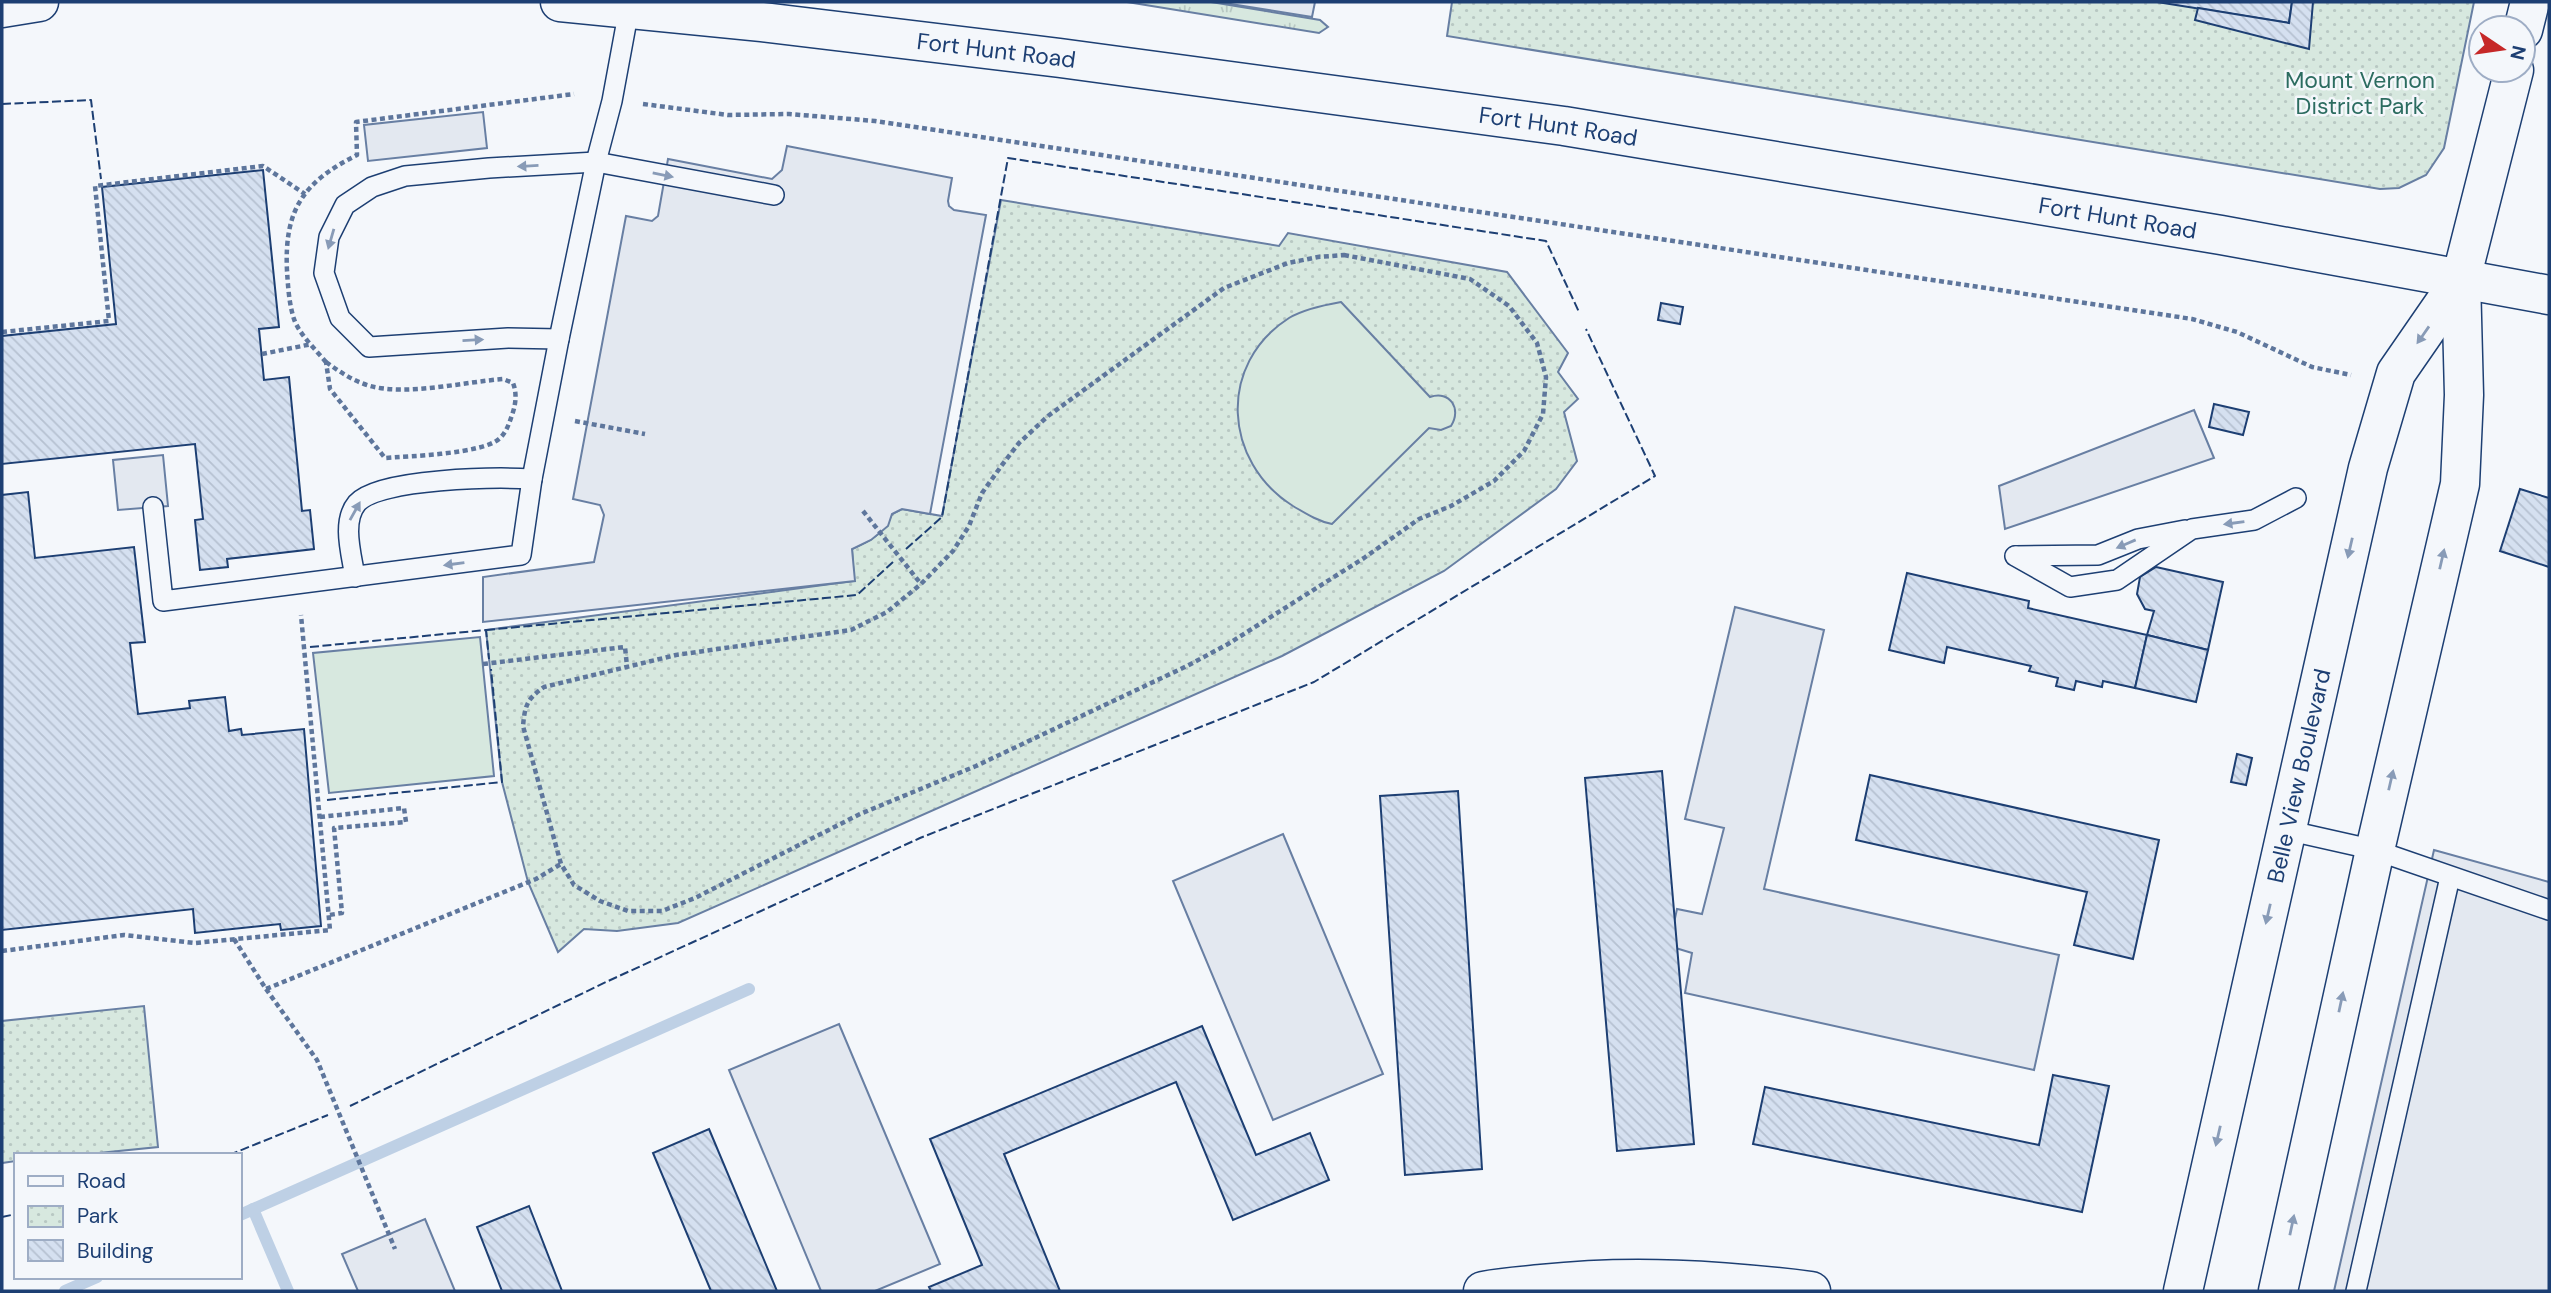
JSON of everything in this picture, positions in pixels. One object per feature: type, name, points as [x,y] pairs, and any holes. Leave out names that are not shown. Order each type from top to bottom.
[{"type":"main road","points":[[2,8],[39,2]]},
{"type":"main road","name":"Fort Hunt Road","points":[[560,2],[762,22],[1060,58],[1564,126],[2221,234],[2549,295]]},
{"type":"main road","name":"Belle View Boulevard","points":[[2278,1291],[2375,850],[2460,484],[2464,395],[2461,279],[2510,84]]},
{"type":"main road","name":"Belle View Boulevard","points":[[2183,1291],[2368,468],[2396,373],[2461,279]]},
{"type":"main road","points":[[1483,1291],[1574,1281],[1659,1278],[1737,1282],[1811,1291]]},
{"type":"lane","points":[[153,507],[163,601],[522,555],[532,479],[559,340],[596,162],[612,101],[629,9]]},
{"type":"lane","points":[[559,340],[508,338],[369,347],[340,318],[324,273],[329,237],[345,205],[372,187],[405,176],[489,167],[596,162],[774,195]]},
{"type":"lane","points":[[355,577],[349,542],[349,522],[357,503],[378,490],[452,479],[532,479]]},
{"type":"lane","points":[[2192,529],[2117,580],[2070,587],[2015,556],[2098,555],[2138,539],[2192,529],[2254,520],[2296,498]]},
{"type":"lane","points":[[2286,831],[2375,850],[2549,910]]},
{"type":"lane","points":[[2356,1291],[2450,877]]},
{"type":"path","points":[[643,104],[729,115],[789,114],[875,121],[2192,319],[2238,332],[2312,367],[2393,384]]},
{"type":"path","points":[[2,332],[109,321],[95,186],[263,166],[305,194]]},
{"type":"path","points":[[1344,255],[1470,279],[1509,306],[1537,343],[1546,377],[1543,414],[1524,451],[1493,481],[1451,506],[1419,519],[1364,558],[1198,661],[976,766],[860,814],[695,898],[662,911],[628,911],[600,901],[574,886],[561,864],[523,726],[530,697],[544,687],[627,666],[712,649],[851,630],[887,612],[921,584],[953,551],[969,526],[982,494],[1018,443],[1048,416],[1224,288],[1253,275],[1288,263],[1344,255]]},
{"type":"path","points":[[262,354],[312,344]]},
{"type":"path","points":[[326,362],[350,378],[372,386],[401,389],[503,379],[513,383],[516,392],[514,410],[508,429],[498,440],[481,448],[385,458],[330,389],[326,362]]},
{"type":"path","points":[[564,418],[645,434]]},
{"type":"path","points":[[863,510],[921,584]]},
{"type":"path","points":[[2,951],[124,935],[195,943],[330,930],[300,608]]},
{"type":"path","points":[[483,664],[625,647],[627,666]]},
{"type":"path","points":[[320,817],[404,808],[406,822],[334,828],[342,913],[329,915]]},
{"type":"path","points":[[266,989],[536,879],[561,864]]},
{"type":"path","points":[[234,939],[266,989],[317,1059],[395,1249]]},
{"type":"green space","points":[[1127,2],[1211,2],[1320,20],[1328,27],[1319,33]]},
{"type":"green space","name":"Mount Vernon District Park","points":[[1452,2],[2474,2],[2472,14],[2467,14],[2467,36],[2444,148],[2426,175],[2399,188],[2380,189],[1447,36]]},
{"type":"green space","points":[[1001,200],[1279,246],[1288,233],[1507,272],[1568,353],[1558,372],[1578,399],[1564,412],[1577,461],[1556,489],[1444,571],[1282,656],[678,923],[617,931],[584,929],[558,952],[528,882],[502,782],[486,630],[854,581],[852,549],[876,536],[892,514],[902,509],[942,516]]},
{"type":"green space","points":[[1341,302],[1430,397],[1443,396],[1448,399],[1452,402],[1455,413],[1451,426],[1441,430],[1429,428],[1332,524],[1316,519],[1293,506],[1270,487],[1253,465],[1242,439],[1238,413],[1240,386],[1249,361],[1266,337],[1295,315]]},
{"type":"green space","points":[[480,637],[494,776],[329,793],[313,653]]},
{"type":"green space","points":[[144,1006],[158,1147],[99,1153],[14,1153],[14,1161],[2,1163],[2,1021]]},
{"type":"shaded area","points":[[1218,2],[1315,2],[1312,17]]},
{"type":"shaded area","points":[[483,112],[487,148],[368,161],[364,125]]},
{"type":"shaded area","points":[[787,146],[952,178],[949,206],[954,210],[986,215],[930,514],[902,509],[892,514],[888,526],[871,540],[852,549],[855,581],[483,622],[483,577],[594,562],[604,515],[600,505],[573,499],[626,216],[652,221],[658,216],[668,159],[772,179],[782,170]]},
{"type":"shaded area","points":[[2194,410],[2214,458],[2005,529],[1999,486]]},
{"type":"shaded area","points":[[163,455],[168,506],[118,510],[113,460]]},
{"type":"shaded area","points":[[1735,607],[1824,630],[1764,889],[2059,955],[2034,1070],[1685,993],[1692,953],[1669,946],[1677,909],[1702,914],[1724,828],[1685,819]]},
{"type":"shaded area","points":[[1283,834],[1383,1074],[1273,1120],[1173,881]]},
{"type":"shaded area","points":[[2434,850],[2549,882],[2549,1291],[2334,1291]]},
{"type":"shaded area","points":[[839,1024],[940,1264],[875,1291],[821,1291],[729,1070]]},
{"type":"shaded area","points":[[425,1219],[455,1291],[358,1291],[342,1254]]},
{"type":"building","points":[[2157,2],[2292,2],[2289,23]]},
{"type":"building","points":[[2292,2],[2313,2],[2309,49],[2195,20],[2198,8],[2289,23]]},
{"type":"building","points":[[263,170],[279,327],[259,329],[264,380],[289,377],[302,511],[310,510],[314,549],[227,559],[228,567],[200,570],[195,520],[203,519],[195,444],[2,464],[2,336],[116,324],[102,187]]},
{"type":"building","points":[[1661,303],[1683,307],[1680,324],[1658,320]]},
{"type":"building","points":[[2214,404],[2249,412],[2243,435],[2209,427]]},
{"type":"building","points":[[2520,489],[2549,498],[2549,567],[2500,551]]},
{"type":"building","points":[[28,492],[35,558],[134,547],[145,642],[130,643],[138,714],[190,708],[189,701],[225,697],[229,731],[241,729],[242,735],[304,729],[321,926],[281,930],[280,924],[195,933],[193,909],[2,930],[2,495]]},
{"type":"building","points":[[2156,567],[2223,582],[2208,650],[2147,635],[2154,611],[2145,609],[2137,594],[2140,577]]},
{"type":"building","points":[[1907,573],[2029,601],[2028,608],[2147,635],[2135,688],[2103,681],[2102,687],[2076,681],[2074,690],[2056,686],[2058,678],[2029,671],[2031,666],[1947,647],[1944,663],[1889,650]]},
{"type":"building","points":[[2147,635],[2208,650],[2196,702],[2135,688]]},
{"type":"building","points":[[2237,754],[2252,758],[2246,785],[2231,782]]},
{"type":"building","points":[[1662,771],[1694,1144],[1617,1151],[1585,778]]},
{"type":"building","points":[[1870,775],[2159,840],[2133,959],[2074,945],[2087,892],[1856,840]]},
{"type":"building","points":[[1458,791],[1482,1169],[1405,1175],[1380,796]]},
{"type":"building","points":[[1202,1026],[1256,1155],[1310,1133],[1329,1180],[1233,1220],[1176,1082],[1004,1154],[1060,1291],[931,1291],[929,1287],[982,1265],[930,1139]]},
{"type":"building","points":[[2053,1075],[2109,1086],[2082,1212],[1753,1144],[1765,1087],[2039,1145]]},
{"type":"building","points":[[709,1129],[777,1291],[711,1291],[653,1153]]},
{"type":"building","points":[[529,1206],[562,1291],[502,1291],[477,1227]]},
{"type":"waterway","points":[[242,1214],[749,989]]},
{"type":"waterway","points":[[253,1209],[288,1291]]},
{"type":"waterway","points":[[65,1291],[92,1279]]},
{"type":"fence","points":[[2,104],[91,100],[101,179]]},
{"type":"fence","points":[[906,549],[942,517],[1008,158],[1546,241],[1579,312]]},
{"type":"fence","points":[[350,1106],[606,982],[920,838],[1314,682],[1655,476],[1586,329]]},
{"type":"fence","points":[[486,630],[857,595],[893,562]]},
{"type":"fence","points":[[310,647],[486,630],[489,659]]},
{"type":"fence","points":[[327,800],[502,782],[491,669]]},
{"type":"fence","points":[[234,1153],[328,1115]]},
{"type":"fence","points":[[2,1217],[14,1214]]}]
